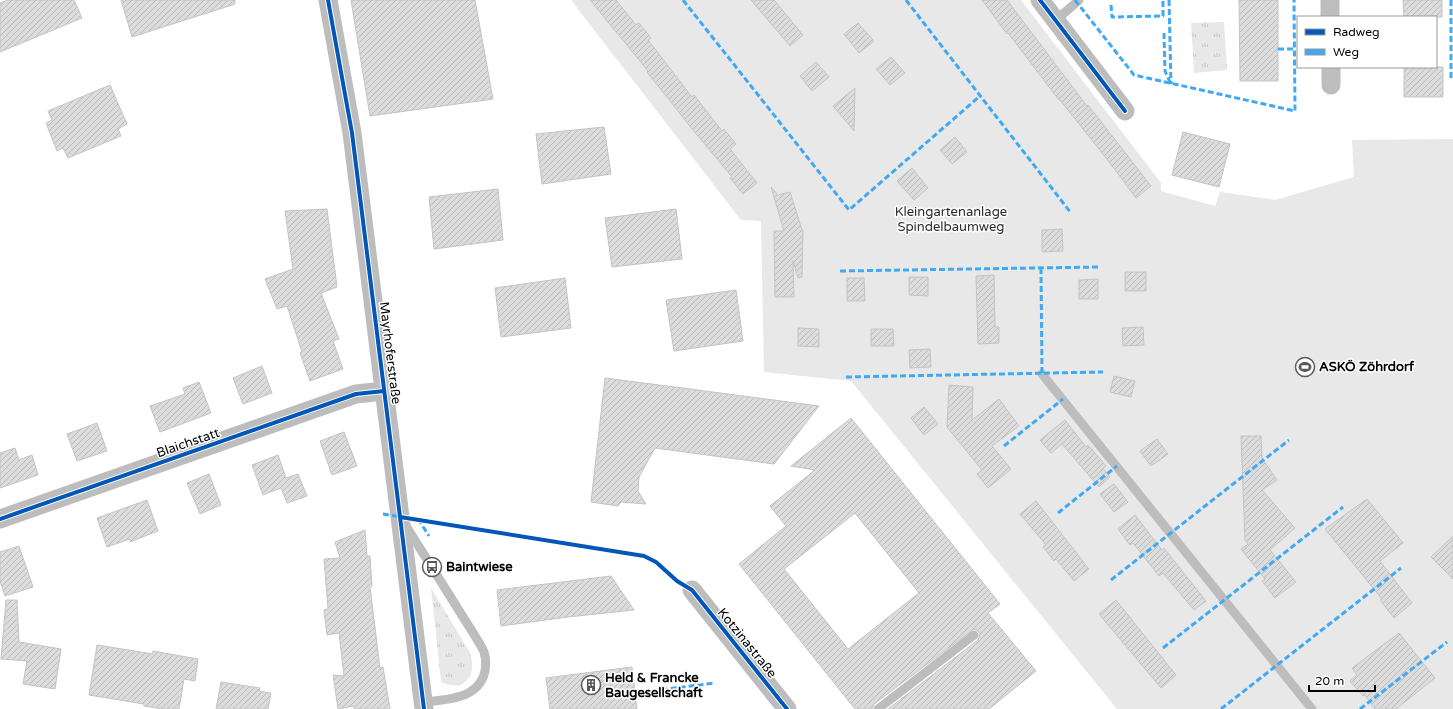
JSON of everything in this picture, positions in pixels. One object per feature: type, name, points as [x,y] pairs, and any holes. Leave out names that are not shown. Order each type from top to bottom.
[{"type":"street","name":"Mayrhoferstraße","points":[[328,0],[352,133],[424,705]]},
{"type":"street","points":[[1040,0],[1125,111]]},
{"type":"street","points":[[1330,0],[1330,16]]},
{"type":"street","name":"Blaichstatt","points":[[0,519],[356,394],[384,391]]},
{"type":"street","name":"Kotzinastraße","points":[[692,590],[787,709]]},
{"type":"lane","points":[[1055,21],[1079,0]]},
{"type":"lane","points":[[1042,374],[1312,709]]},
{"type":"lane","points":[[400,516],[475,636],[484,652],[486,665],[483,677],[476,689],[465,695],[424,705]]},
{"type":"lane","points":[[878,709],[974,635]]},
{"type":"green space","name":"Kleingartenanlage Spindelbaumweg","points":[[571,0],[1021,0],[1161,183],[1161,191],[1215,206],[1220,192],[1275,200],[1354,177],[1352,140],[1453,139],[1453,709],[1117,709],[851,381],[764,372],[761,221],[741,220]]},
{"type":"green space","points":[[1224,22],[1227,70],[1194,73],[1191,23]]},
{"type":"green space","points":[[431,588],[469,651],[472,659],[471,674],[463,683],[457,685],[450,685],[441,682]]},
{"type":"building","points":[[8,0],[74,0],[82,18],[0,52],[0,3]]},
{"type":"building","points":[[121,0],[235,0],[235,4],[132,37]]},
{"type":"building","points":[[351,0],[475,0],[493,99],[370,116]]},
{"type":"building","points":[[590,0],[616,0],[636,25],[639,23],[651,38],[648,40],[692,97],[694,95],[722,131],[724,129],[736,144],[730,149],[757,183],[743,194],[730,178],[732,177]]},
{"type":"building","points":[[751,0],[774,0],[803,35],[790,46]]},
{"type":"building","points":[[982,0],[1007,0],[1087,106],[1088,105],[1151,186],[1136,198]]},
{"type":"building","points":[[1239,0],[1278,0],[1278,81],[1240,81]]},
{"type":"building","points":[[1403,0],[1442,0],[1442,17],[1404,16]]},
{"type":"building","points":[[858,23],[874,41],[859,53],[844,34]]},
{"type":"building","points":[[891,57],[905,73],[890,85],[876,69]]},
{"type":"building","points":[[816,62],[829,77],[812,91],[800,76]]},
{"type":"building","points":[[1443,67],[1443,97],[1404,97],[1404,68]]},
{"type":"building","points":[[110,85],[127,124],[118,129],[121,136],[68,158],[63,148],[57,151],[46,123],[52,120],[48,111]]},
{"type":"building","points":[[855,88],[854,131],[833,106]]},
{"type":"building","points":[[604,127],[611,174],[542,184],[536,134]]},
{"type":"building","points":[[1183,132],[1230,144],[1219,187],[1172,175]]},
{"type":"building","points":[[955,137],[967,152],[952,164],[940,150]]},
{"type":"building","points":[[912,168],[928,188],[914,200],[897,181]]},
{"type":"building","points":[[771,187],[778,195],[790,192],[803,230],[802,277],[798,278],[793,261],[794,297],[775,297],[774,231],[784,231]]},
{"type":"building","points":[[498,189],[503,240],[434,249],[429,197]]},
{"type":"building","points":[[327,209],[337,287],[321,293],[339,339],[333,341],[343,369],[310,381],[300,353],[302,352],[287,306],[277,309],[265,279],[293,269],[285,211]]},
{"type":"building","points":[[676,209],[682,259],[612,267],[605,218]]},
{"type":"building","points":[[1062,229],[1063,251],[1042,252],[1042,230]]},
{"type":"building","points":[[1125,272],[1146,272],[1146,291],[1125,291]]},
{"type":"building","points":[[994,275],[995,327],[999,327],[999,343],[978,344],[976,276]]},
{"type":"building","points":[[909,277],[928,277],[928,296],[909,295]]},
{"type":"building","points":[[565,278],[571,328],[501,337],[495,288]]},
{"type":"building","points":[[847,278],[864,278],[865,301],[847,301]]},
{"type":"building","points":[[1098,279],[1098,299],[1079,299],[1079,280]]},
{"type":"building","points":[[736,290],[743,341],[674,351],[666,300]]},
{"type":"building","points":[[1143,327],[1144,345],[1123,346],[1122,328]]},
{"type":"building","points":[[798,328],[819,329],[819,347],[798,346]]},
{"type":"building","points":[[871,329],[893,329],[894,346],[871,346]]},
{"type":"building","points":[[930,349],[931,367],[910,368],[909,350]]},
{"type":"building","points":[[262,366],[272,393],[243,404],[233,378]]},
{"type":"building","points":[[1114,376],[1135,381],[1131,397],[1110,392]]},
{"type":"building","points":[[605,378],[819,406],[774,464],[655,448],[639,477],[638,491],[646,504],[621,502],[618,506],[591,502]]},
{"type":"building","points":[[199,382],[211,413],[160,432],[150,406],[185,394],[183,388]]},
{"type":"building","points":[[949,385],[973,387],[972,420],[999,399],[1019,426],[992,446],[1011,469],[988,488],[977,474],[982,470],[947,427]]},
{"type":"building","points":[[924,407],[938,424],[924,435],[911,418]]},
{"type":"building","points":[[851,418],[1000,604],[988,613],[1036,671],[989,709],[888,709],[978,640],[980,634],[974,629],[874,704],[872,709],[855,709],[739,564],[786,526],[770,506],[815,470],[791,466]],"holes":[[[855,513],[919,593],[848,649],[784,569]]]},
{"type":"building","points":[[1065,420],[1086,447],[1088,445],[1106,466],[1103,468],[1110,477],[1099,487],[1062,444],[1051,453],[1040,440]]},
{"type":"building","points":[[97,423],[107,451],[77,461],[67,434]]},
{"type":"building","points":[[344,432],[357,466],[332,475],[320,441]]},
{"type":"building","points":[[1241,436],[1261,436],[1262,458],[1277,480],[1262,490],[1295,528],[1270,550],[1296,582],[1275,598],[1262,581],[1265,579],[1241,549],[1248,544],[1245,540]]},
{"type":"building","points":[[1157,439],[1168,454],[1151,466],[1140,451]]},
{"type":"building","points":[[15,448],[19,460],[32,455],[38,475],[0,488],[0,453]]},
{"type":"building","points":[[278,455],[286,478],[298,474],[307,496],[287,503],[281,488],[263,495],[252,465]]},
{"type":"building","points":[[209,474],[221,505],[200,514],[187,483]]},
{"type":"building","points":[[1114,484],[1128,502],[1114,512],[1100,494]]},
{"type":"building","points":[[1367,499],[1403,543],[1380,561],[1412,603],[1394,618],[1380,600],[1382,599],[1325,529]]},
{"type":"building","points":[[147,500],[158,531],[130,542],[130,539],[107,547],[97,518]]},
{"type":"building","points":[[1036,501],[1089,569],[1074,581],[1056,559],[1054,561],[1043,547],[1046,545],[1020,514]]},
{"type":"building","points":[[1135,515],[1162,550],[1164,548],[1206,601],[1194,610],[1163,573],[1159,576],[1133,543],[1130,545],[1118,529]]},
{"type":"building","points":[[365,530],[367,556],[370,556],[372,586],[370,587],[380,668],[383,667],[390,709],[354,709],[354,706],[338,709],[333,675],[344,676],[339,633],[327,635],[324,610],[328,609],[324,559],[340,558],[335,542]]},
{"type":"building","points":[[1453,536],[1453,579],[1431,557]]},
{"type":"building","points":[[19,546],[33,587],[5,596],[0,581],[0,552]]},
{"type":"building","points":[[611,576],[634,610],[501,626],[497,590]]},
{"type":"building","points":[[6,600],[17,600],[19,642],[61,649],[55,689],[23,684],[27,661],[1,659]]},
{"type":"building","points":[[1116,600],[1176,675],[1161,688],[1099,614]]},
{"type":"building","points":[[1399,633],[1435,678],[1396,709],[1375,709],[1365,695],[1363,696],[1350,681],[1357,675],[1352,668]]},
{"type":"building","points":[[97,645],[153,654],[153,651],[198,659],[195,681],[184,679],[179,709],[163,709],[144,706],[144,704],[89,695]]},
{"type":"building","name":"Held & Francke Baugesellschaft","points":[[632,667],[637,709],[550,709],[546,678]]},
{"type":"building","points":[[221,682],[260,688],[259,691],[271,693],[268,709],[216,709]]},
{"type":"marked path","points":[[683,0],[849,210],[980,96]]},
{"type":"marked path","points":[[906,0],[1071,213]]},
{"type":"marked path","points":[[1075,0],[1134,75],[1295,111],[1294,0]]},
{"type":"marked path","points":[[1111,5],[1112,17],[1163,16],[1163,0]]},
{"type":"marked path","points":[[1169,0],[1171,84]]},
{"type":"marked path","points":[[1451,0],[1451,80]]},
{"type":"marked path","points":[[1164,33],[1165,71],[1170,82]]},
{"type":"marked path","points":[[1278,49],[1294,49]]},
{"type":"marked path","points":[[840,271],[1099,267]]},
{"type":"marked path","points":[[1041,268],[1042,374]]},
{"type":"marked path","points":[[846,377],[1103,372]]},
{"type":"marked path","points":[[1004,446],[1063,399]]},
{"type":"marked path","points":[[1111,580],[1289,440]]},
{"type":"marked path","points":[[1058,513],[1117,466]]},
{"type":"marked path","points":[[1163,648],[1343,507]]},
{"type":"marked path","points":[[383,514],[402,517]]},
{"type":"marked path","points":[[418,519],[429,536]]},
{"type":"marked path","points":[[1221,709],[1401,568]]},
{"type":"marked path","points":[[1360,709],[1447,642]]},
{"type":"marked path","points":[[635,693],[715,683]]},
{"type":"cycle path","points":[[328,0],[352,133],[424,709]]},
{"type":"cycle path","points":[[1040,0],[1125,111]]},
{"type":"cycle path","points":[[0,519],[356,394],[384,391]]},
{"type":"cycle path","points":[[400,517],[644,556],[656,562],[677,581],[692,590],[787,709]]},
{"type":"place","name":"ASKÖ Zöhrdorf","points":[[1305,367]]},
{"type":"place","name":"Baintwiese","points":[[432,567]]},
{"type":"place","name":"Held & Francke Baugesellschaft","points":[[591,685]]}]
